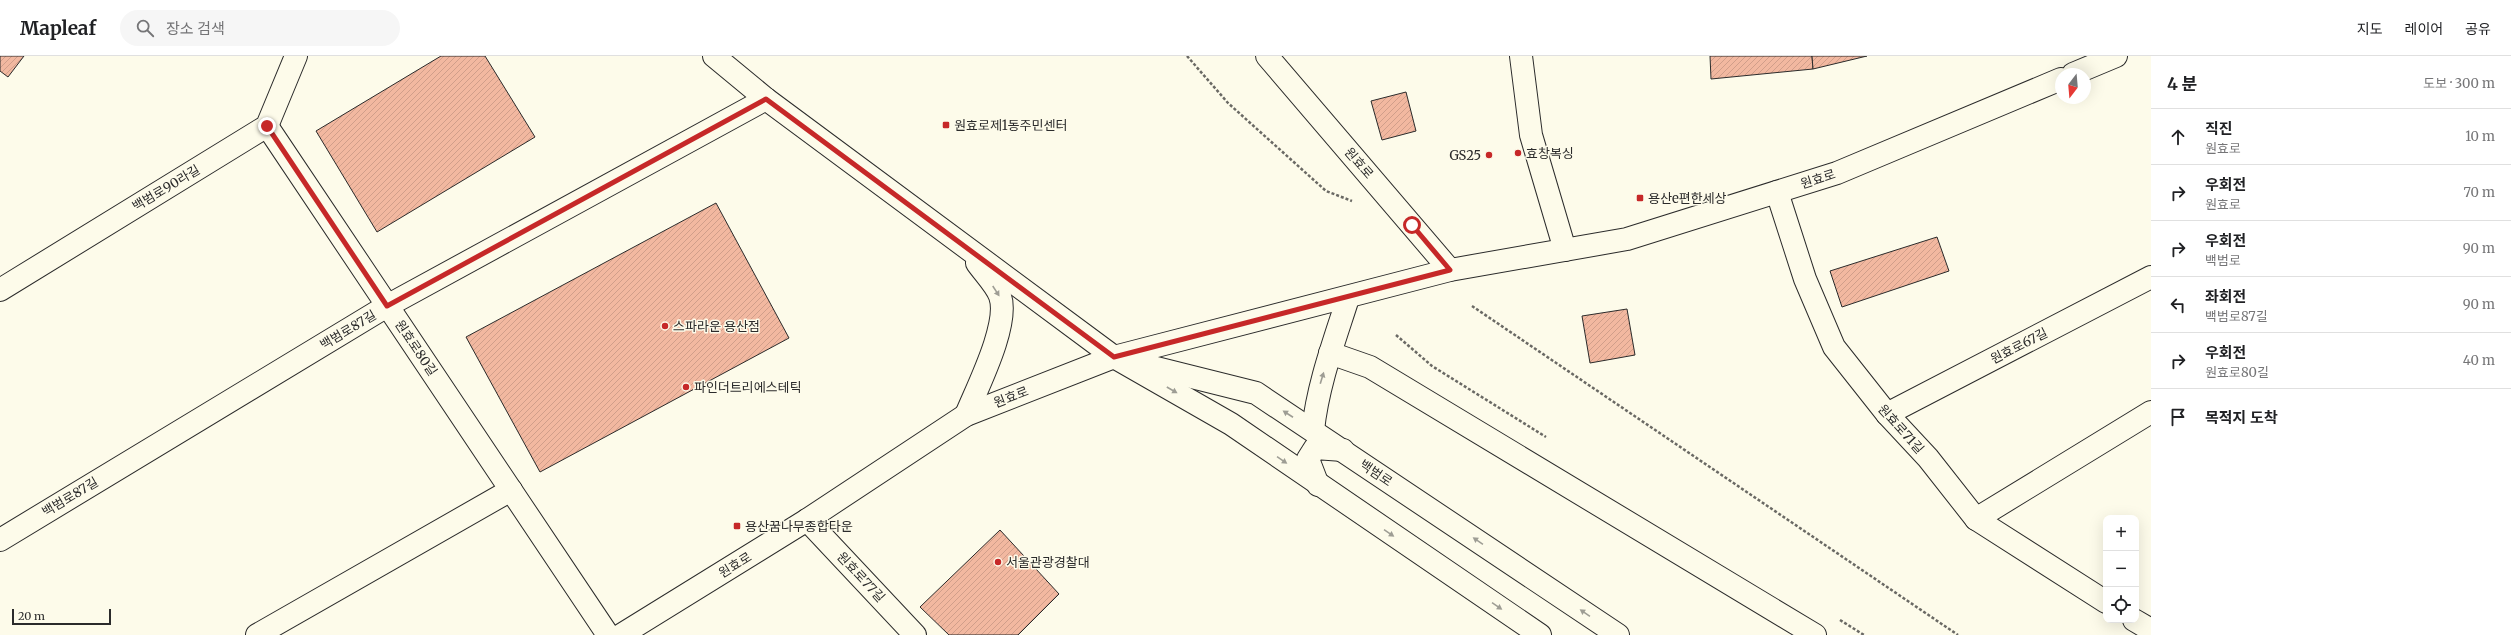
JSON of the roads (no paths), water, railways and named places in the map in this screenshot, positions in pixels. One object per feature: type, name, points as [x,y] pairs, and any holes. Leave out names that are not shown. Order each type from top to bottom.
[{"type":"main road","points":[[267,126],[296,56]]},
{"type":"main road","name":"백범로","points":[[714,56],[766,99],[1114,357],[1231,424],[1540,635]]},
{"type":"main road","name":"원효로","points":[[1267,56],[1450,270]]},
{"type":"main road","points":[[1521,56],[1531,135],[1565,250]]},
{"type":"main road","points":[[2087,68],[2116,56]]},
{"type":"main road","name":"원효로","points":[[621,635],[807,520],[966,415],[1114,357],[1348,298],[1450,270],[1628,239],[1837,173],[2055,82]]},
{"type":"main road","name":"백범로87길","points":[[0,540],[387,306],[766,99]]},
{"type":"main road","name":"백범로90라길","points":[[0,290],[267,126]]},
{"type":"main road","name":"원효로80길","points":[[267,126],[608,635]]},
{"type":"main road","name":"원효로71길","points":[[1777,192],[1805,279],[1834,347],[1887,414],[1928,458],[1976,519],[2103,600]]},
{"type":"main road","points":[[966,248],[1000,296],[1001,315],[990,357],[966,415]]},
{"type":"main road","name":"원효로67길","points":[[1887,414],[2151,277]]},
{"type":"main road","points":[[1313,430],[1316,401],[1348,298]]},
{"type":"main road","points":[[1330,353],[1370,367],[1815,635]]},
{"type":"main road","name":"백범로","points":[[1114,357],[1256,393],[1618,635]]},
{"type":"main road","points":[[1976,519],[2151,412]]},
{"type":"main road","points":[[1318,484],[1308,459],[1315,448],[1343,450]]},
{"type":"main road","points":[[257,635],[511,490]]},
{"type":"main road","name":"원효로77길","points":[[807,520],[915,635]]},
{"type":"main road","points":[[2139,623],[2151,630]]},
{"type":"place","name":"원효로제1동주민센터","points":[[946,125]]},
{"type":"place","name":"효창복싱","points":[[1518,153]]},
{"type":"place","name":"GS25","points":[[1489,155]]},
{"type":"place","name":"용산e편한세상","points":[[1640,198]]},
{"type":"place","name":"스파라운 용산점","points":[[665,326]]},
{"type":"place","name":"파인더트리에스테틱","points":[[686,387]]},
{"type":"place","name":"용산꿈나무종합타운","points":[[737,526]]},
{"type":"place","name":"서울관광경찰대","points":[[998,562]]}]
